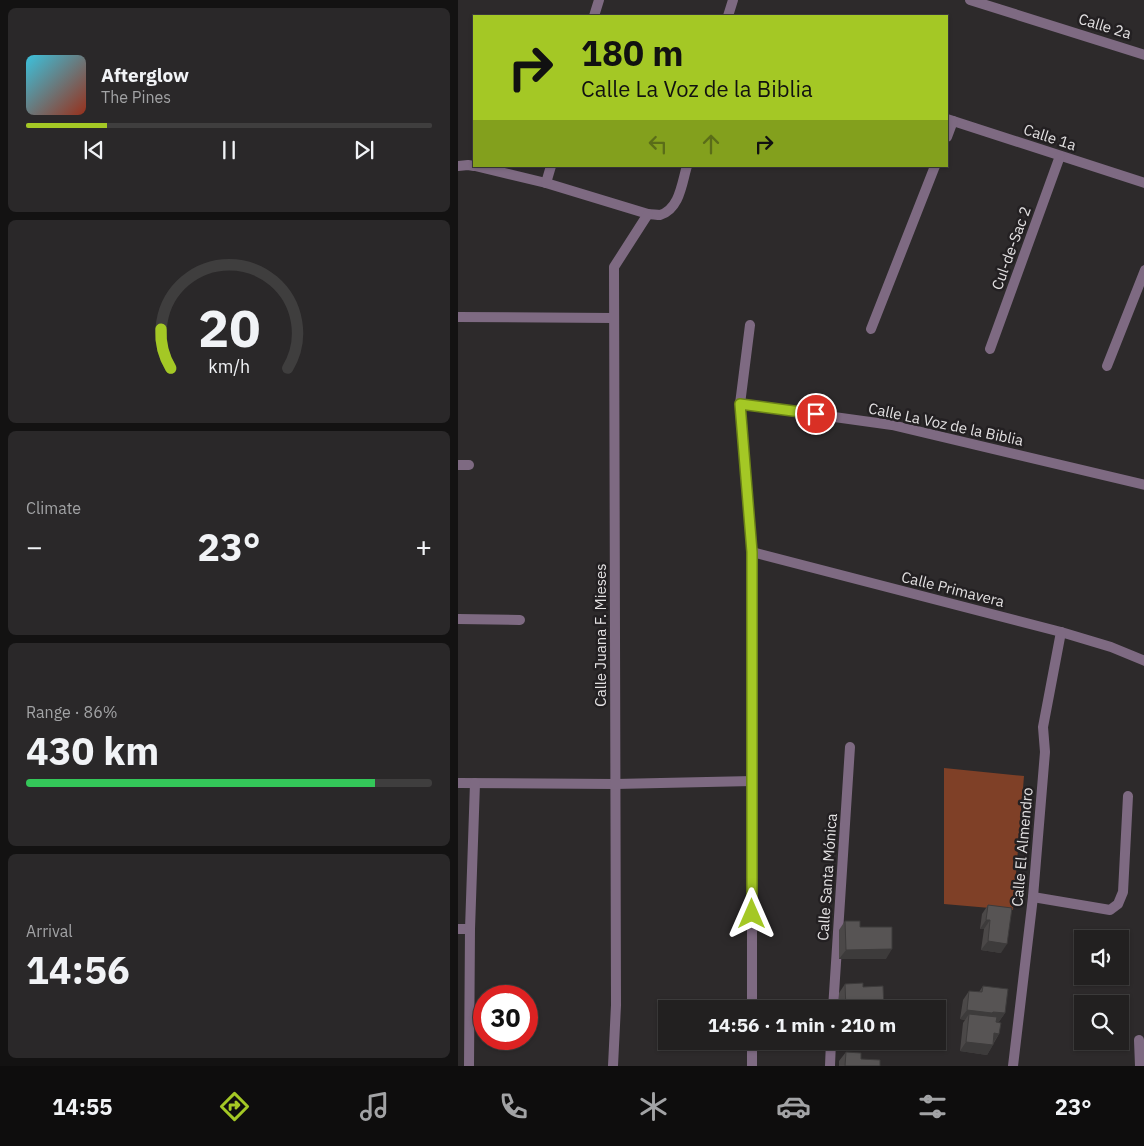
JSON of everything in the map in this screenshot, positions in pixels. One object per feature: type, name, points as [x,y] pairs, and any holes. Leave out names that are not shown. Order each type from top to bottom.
[{"type":"street","points":[[594,15],[599,0]]},
{"type":"street","points":[[728,15],[733,0]]},
{"type":"street","name":"Calle 2a","points":[[970,0],[1144,55]]},
{"type":"street","name":"Calle 1a","points":[[950,120],[1144,183]]},
{"type":"street","name":"Cul-de-Sac 2","points":[[990,349],[1060,156]]},
{"type":"street","points":[[458,166],[473,166]]},
{"type":"street","points":[[479,167],[546,184],[648,214],[661,214],[672,207],[678,197],[687,167]]},
{"type":"street","points":[[546,184],[551,167]]},
{"type":"street","points":[[871,329],[935,167]]},
{"type":"street","name":"Calle Juana F. Mieses","points":[[613,1066],[616,1005],[614,267],[648,214]]},
{"type":"street","points":[[1107,366],[1144,270]]},
{"type":"street","points":[[458,317],[613,318]]},
{"type":"street","points":[[750,325],[740,404],[752,552],[752,1000]]},
{"type":"street","name":"Calle La Voz de la Biblia","points":[[740,404],[892,425],[1144,485]]},
{"type":"street","points":[[458,465],[469,465]]},
{"type":"street","name":"Calle Primavera","points":[[752,552],[1061,632],[1144,661]]},
{"type":"street","points":[[458,619],[520,620]]},
{"type":"street","name":"Calle El Almendro","points":[[1013,1066],[1033,897],[1045,752],[1043,727],[1061,632]]},
{"type":"street","name":"Calle Santa Mónica","points":[[834,1000],[850,747]]},
{"type":"street","points":[[458,783],[616,784],[753,780]]},
{"type":"street","points":[[469,1066],[470,929],[475,783]]},
{"type":"street","points":[[1033,897],[1110,910],[1118,904],[1123,892],[1128,796]]},
{"type":"street","points":[[458,929],[470,929]]},
{"type":"street","points":[[1139,1040],[1140,1066]]},
{"type":"street","points":[[752,1050],[752,1066]]},
{"type":"street","points":[[830,1066],[831,1050]]},
{"type":"shaded area","points":[[944,768],[1024,776],[1013,910],[944,904]]},
{"type":"building","points":[[988,905],[1012,908],[1007,944],[988,941],[990,920],[986,920]]},
{"type":"building","points":[[845,921],[860,921],[860,927],[892,927],[892,949],[846,950]]},
{"type":"building","points":[[863,983],[863,987],[883,986],[884,1000],[846,1000],[845,984]]},
{"type":"building","points":[[983,986],[1008,989],[1005,1013],[967,1010],[969,991],[982,992]]},
{"type":"building","points":[[969,1014],[997,1017],[996,1022],[1001,1023],[999,1034],[994,1033],[993,1045],[966,1042]]},
{"type":"building","points":[[846,1052],[861,1053],[861,1059],[880,1060],[880,1066],[845,1066]]},
{"type":"route","points":[[752,914],[752,552],[740,404],[816,414]]}]
